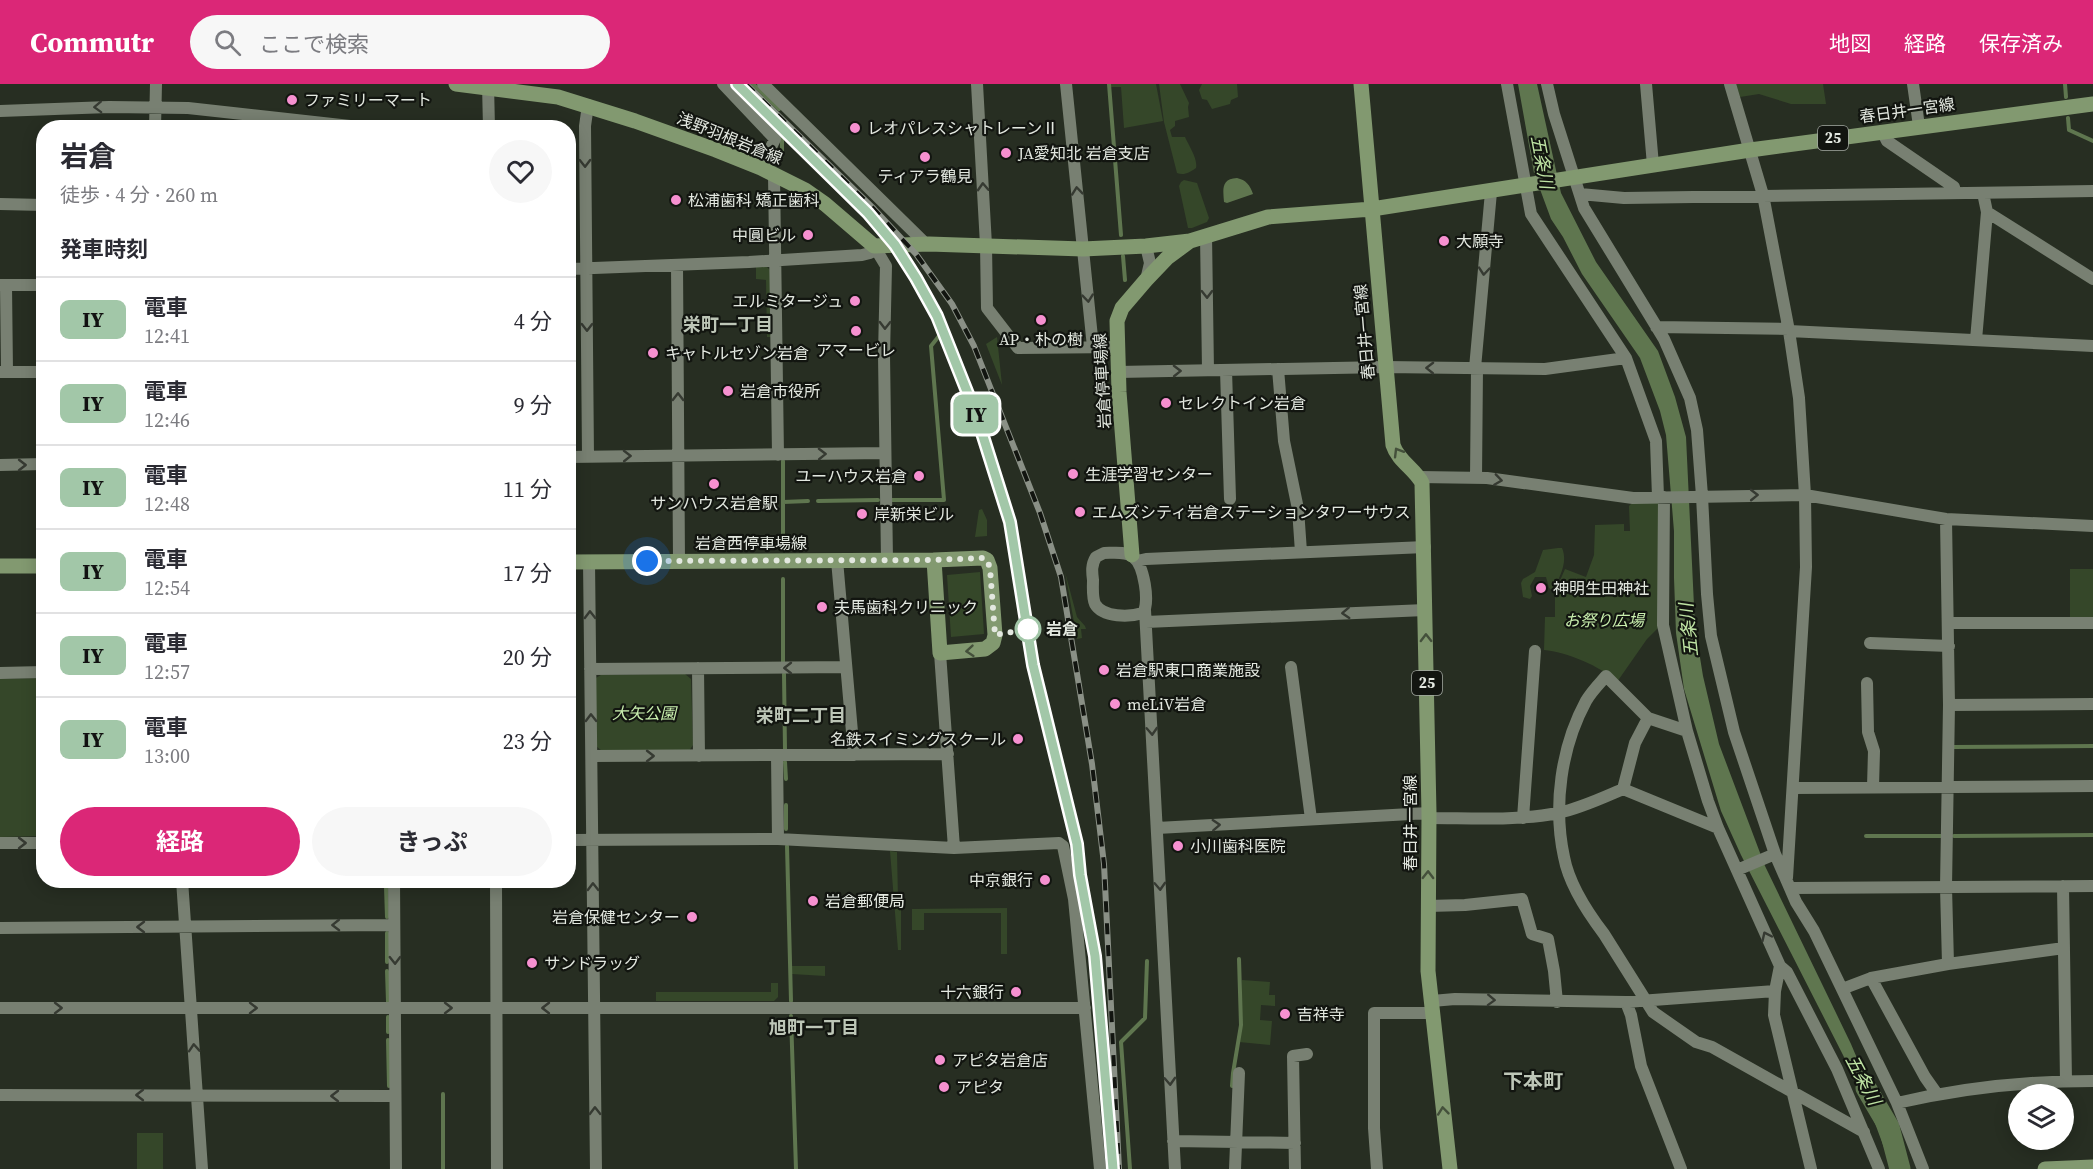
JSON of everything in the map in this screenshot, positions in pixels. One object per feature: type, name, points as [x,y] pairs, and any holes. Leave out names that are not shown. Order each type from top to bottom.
[{"type":"main road","name":"浅野羽根岩倉線","points":[[456,84],[558,91],[588,105],[768,171],[805,190],[825,204],[874,246]]},
{"type":"main road","points":[[1361,84],[1372,208]]},
{"type":"main road","name":"春日井一宮線","points":[[1450,1169],[1428,971],[1429,815],[1422,483],[1395,451],[1385,367],[1372,208],[1491,192],[1573,177],[1881,131],[2093,104]]},
{"type":"main road","name":"岩倉停車場線","points":[[1134,558],[1118,372],[1117,321],[1122,308],[1167,258],[1190,241],[1268,217],[1372,208]]},
{"type":"main road","points":[[874,246],[926,244],[1083,249],[1190,241]]},
{"type":"main road","name":"岩倉西停車場線","points":[[576,562],[983,558],[987,560],[990,568],[995,635],[993,643],[985,649],[940,653]]},
{"type":"main road","points":[[934,560],[940,653]]},
{"type":"main road","points":[[0,566],[36,566]]},
{"type":"main road","points":[[2045,1169],[2093,1167]]},
{"type":"street","points":[[155,120],[156,84]]},
{"type":"street","points":[[723,84],[775,139],[768,171],[776,261],[778,455]]},
{"type":"street","points":[[762,84],[926,244]]},
{"type":"street","points":[[977,84],[986,245],[987,308],[1018,348],[1117,347]]},
{"type":"street","points":[[1066,84],[1093,347]]},
{"type":"street","points":[[1507,84],[1531,214],[1626,358],[1656,441],[1661,497],[1663,625],[1687,731],[1718,828],[1780,966],[1787,972],[1837,1069],[1879,1169]]},
{"type":"street","points":[[1547,84],[1554,114],[1584,208],[1664,339],[1690,398],[1697,430],[1711,636],[1734,732],[1775,854],[1790,883],[1796,902],[1814,931],[1897,1103],[1923,1169]]},
{"type":"street","points":[[1646,84],[1653,165]]},
{"type":"street","points":[[1730,84],[1763,195],[1789,330],[1798,398],[1805,495],[1806,567],[1793,788],[1790,883]]},
{"type":"street","points":[[1913,84],[1919,126]]},
{"type":"street","points":[[488,86],[489,120]]},
{"type":"street","points":[[588,105],[585,126],[588,457]]},
{"type":"street","points":[[0,111],[156,106],[296,120]]},
{"type":"street","points":[[1881,131],[1887,141],[1954,186],[1955,193]]},
{"type":"street","points":[[1580,194],[1624,198],[2093,191]]},
{"type":"street","points":[[1476,478],[1476,368],[1491,192]]},
{"type":"street","points":[[1976,340],[1987,212],[1983,193]]},
{"type":"street","points":[[0,204],[36,205]]},
{"type":"street","points":[[1987,212],[2093,279]]},
{"type":"street","points":[[1206,235],[1208,370]]},
{"type":"street","points":[[576,268],[776,261],[862,255],[870,253],[874,246],[886,266],[887,560]]},
{"type":"street","points":[[1146,246],[1150,263],[1146,280]]},
{"type":"street","points":[[677,265],[679,561]]},
{"type":"street","points":[[36,285],[3,285],[4,372],[36,372]]},
{"type":"street","points":[[1656,327],[1789,330],[2093,346]]},
{"type":"street","points":[[1118,372],[1385,367],[1545,369],[1626,358]]},
{"type":"street","points":[[1278,369],[1284,441],[1298,509],[1301,552]]},
{"type":"street","points":[[1226,370],[1230,499]]},
{"type":"street","points":[[576,457],[885,453]]},
{"type":"street","points":[[0,465],[36,464]]},
{"type":"street","points":[[1419,477],[1476,478],[1633,498],[1805,495],[1946,519],[2093,526]]},
{"type":"street","points":[[1946,519],[1949,705],[1946,887],[1948,964]]},
{"type":"street","points":[[1425,547],[1154,558],[1134,558],[1120,552],[1104,553],[1096,557],[1092,567],[1094,598],[1100,610],[1108,613],[1146,616],[1425,610]]},
{"type":"street","points":[[1134,558],[1143,572],[1146,616],[1175,1169]]},
{"type":"street","points":[[837,560],[854,755]]},
{"type":"street","points":[[589,562],[596,1169]]},
{"type":"street","points":[[1948,624],[2093,623]]},
{"type":"street","points":[[1869,643],[1948,646]]},
{"type":"street","points":[[1523,818],[1536,651]]},
{"type":"street","points":[[940,653],[954,848]]},
{"type":"street","points":[[590,669],[846,667]]},
{"type":"street","points":[[1291,667],[1311,819]]},
{"type":"street","points":[[698,668],[699,756]]},
{"type":"street","points":[[0,673],[36,672]]},
{"type":"street","points":[[1687,731],[1648,718],[1606,676],[1587,700],[1564,764],[1559,813],[1564,858],[1572,880],[1595,922],[1653,1012],[1696,1042],[1712,1047],[1864,1132]]},
{"type":"street","points":[[1867,683],[1868,732],[1874,751],[1873,788]]},
{"type":"street","points":[[1949,705],[2093,704]]},
{"type":"street","points":[[1623,789],[1635,743],[1648,718]]},
{"type":"street","points":[[592,756],[948,754]]},
{"type":"street","points":[[777,755],[778,839]]},
{"type":"street","points":[[1793,788],[2093,786]]},
{"type":"street","points":[[1157,828],[1429,815],[1523,818],[1559,813],[1589,804],[1623,789],[1718,828]]},
{"type":"street","points":[[576,840],[778,839],[954,848],[1059,843],[1063,846],[1074,899],[1100,1169]]},
{"type":"street","points":[[0,843],[36,843]]},
{"type":"street","points":[[1737,870],[1775,854]]},
{"type":"street","points":[[1790,883],[1946,887],[2093,886]]},
{"type":"street","points":[[2063,886],[2066,1081]]},
{"type":"street","points":[[183,888],[202,1169]]},
{"type":"street","points":[[394,888],[396,1169]]},
{"type":"street","points":[[496,888],[497,1169]]},
{"type":"street","points":[[1428,906],[1522,899],[1532,934],[1548,939],[1557,1002]]},
{"type":"street","points":[[0,928],[394,925]]},
{"type":"street","points":[[1842,989],[1871,978],[1948,964],[2064,948]]},
{"type":"street","points":[[1780,966],[1775,991],[1774,1015],[1810,1169]]},
{"type":"street","points":[[1871,978],[1924,1077],[1937,1094]]},
{"type":"street","points":[[1377,1169],[1374,1128],[1374,1013],[1433,1007],[1455,999],[1626,1002],[1775,991]]},
{"type":"street","points":[[1626,1002],[1631,1015],[1641,1066],[1681,1169]]},
{"type":"street","points":[[0,1008],[1085,1008]]},
{"type":"street","points":[[1295,1169],[1293,1056],[1307,1054]]},
{"type":"street","points":[[1235,1169],[1239,1073]]},
{"type":"street","points":[[1897,1103],[1937,1094],[2045,1081],[2093,1081]]},
{"type":"street","points":[[0,1095],[394,1096]]},
{"type":"street","points":[[1173,1141],[1294,1143]]},
{"type":"green space","points":[[1110,84],[1156,84],[1163,121],[1124,128],[1121,87],[1111,87]]},
{"type":"green space","points":[[1159,84],[1180,84],[1189,103],[1189,117],[1175,121],[1175,126],[1170,130],[1172,137],[1185,137],[1194,157],[1196,168],[1187,173],[1177,173],[1164,122]]},
{"type":"green space","points":[[1202,84],[1237,84],[1238,97],[1231,100],[1230,104],[1212,109],[1207,100],[1202,99],[1199,90]]},
{"type":"green space","points":[[1736,84],[1823,84],[1826,104],[1791,104],[1759,94],[1740,97]]},
{"type":"green space","points":[[1184,180],[1197,183],[1209,218],[1207,222],[1192,228],[1188,228],[1179,186]]},
{"type":"green space","points":[[766,266],[771,271],[771,337],[767,337],[766,280],[756,279],[756,267]]},
{"type":"green space","points":[[997,337],[1002,385],[986,344]]},
{"type":"green space","name":"お祭り広場","points":[[1657,501],[1661,506],[1659,627],[1647,639],[1617,682],[1583,661],[1544,650],[1545,617],[1555,617],[1555,592],[1565,569],[1586,577],[1594,555],[1595,525],[1624,524],[1624,531],[1630,531],[1629,506],[1633,502]]},
{"type":"green space","points":[[982,509],[987,520],[987,536],[975,537],[979,510]]},
{"type":"green space","points":[[1562,548],[1564,564],[1554,589],[1549,588],[1546,577],[1535,577],[1530,586],[1532,596],[1530,599],[1523,597],[1521,583],[1523,579],[1535,572],[1543,550]]},
{"type":"green space","points":[[2070,569],[2093,569],[2093,618],[2070,618]]},
{"type":"green space","points":[[980,572],[984,634],[951,637],[947,575]]},
{"type":"green space","points":[[1065,572],[1077,617],[1086,629],[1081,629],[1082,638],[1077,639]]},
{"type":"green space","name":"大矢公園","points":[[685,674],[691,679],[693,745],[689,751],[602,751],[596,746],[594,679],[601,675]]},
{"type":"green space","points":[[36,678],[36,836],[0,837],[0,679]]},
{"type":"green space","points":[[890,851],[897,852],[898,899],[901,899],[901,950],[898,950]]},
{"type":"green space","points":[[1007,908],[1007,954],[1001,954],[1001,913],[924,913],[924,930],[912,930],[912,909]]},
{"type":"green space","points":[[791,966],[825,966],[825,976],[792,974]]},
{"type":"green space","points":[[1242,980],[1270,982],[1269,995],[1275,995],[1275,1006],[1261,1005],[1260,1020],[1272,1021],[1270,1045],[1239,1042],[1242,1025]]},
{"type":"green space","points":[[771,983],[778,983],[778,997],[774,1001],[656,1001],[656,992],[771,992]]},
{"type":"green space","points":[[137,1133],[163,1133],[163,1169],[137,1169]]},
{"type":"water","points":[[1518,84],[1537,84],[1561,193],[1596,262],[1658,351],[1675,397],[1686,437],[1695,627],[1703,676],[1719,744],[1765,866],[1851,1044],[1904,1169],[1892,1169],[1873,1118],[1843,1055],[1721,811],[1684,689],[1676,633],[1674,531],[1666,435],[1660,411],[1640,358],[1582,274],[1551,219],[1534,173]]},
{"type":"water","points":[[1237,178],[1247,183],[1253,194],[1224,202],[1224,186],[1228,180]]},
{"type":"waterway","points":[[753,84],[779,109]]},
{"type":"waterway","points":[[1109,84],[1121,235]]},
{"type":"waterway","points":[[2065,84],[2066,97]]},
{"type":"waterway","points":[[2068,118],[2069,130],[2093,141]]},
{"type":"waterway","points":[[782,136],[782,156]]},
{"type":"waterway","points":[[1123,256],[1125,280]]},
{"type":"waterway","points":[[889,500],[944,500],[931,346],[939,336]]},
{"type":"waterway","points":[[783,461],[783,542]]},
{"type":"waterway","points":[[818,501],[878,500]]},
{"type":"waterway","points":[[783,502],[808,501]]},
{"type":"waterway","points":[[783,579],[783,662]]},
{"type":"waterway","points":[[784,674],[785,750]]},
{"type":"waterway","points":[[1953,747],[2093,746]]},
{"type":"waterway","points":[[785,762],[786,779]]},
{"type":"waterway","points":[[786,805],[786,829]]},
{"type":"waterway","points":[[1954,836],[2093,835]]},
{"type":"waterway","points":[[1866,836],[1942,836]]},
{"type":"waterway","points":[[787,846],[791,1001]]},
{"type":"waterway","points":[[386,888],[387,917]]},
{"type":"waterway","points":[[387,933],[387,962]]},
{"type":"waterway","points":[[1232,1086],[1241,1025],[1239,959]]},
{"type":"waterway","points":[[1130,1169],[1121,1042],[1145,1018],[1147,961]]},
{"type":"waterway","points":[[387,971],[388,1002]]},
{"type":"waterway","points":[[791,1016],[796,1169]]},
{"type":"waterway","points":[[388,1017],[388,1032]]},
{"type":"waterway","points":[[388,1040],[389,1086]]},
{"type":"waterway","name":"五条川","points":[[1866,1088],[1889,1127],[1900,1169]]},
{"type":"waterway","points":[[443,1094],[443,1169]]},
{"type":"railway","points":[[746,84],[874,209],[916,254],[952,304],[974,346],[1040,513],[1061,577],[1092,764],[1104,864],[1119,1169]]},
{"type":"railway","points":[[872,218],[895,245],[937,316],[976,414],[1004,500],[1014,541],[1033,665],[1077,844],[1080,875],[1095,956],[1106,1085]]},
{"type":"train","name":"IY","points":[[737,84],[868,213],[895,245],[937,316],[976,414],[1010,522],[1033,665],[1077,844],[1080,875],[1095,956],[1113,1169]]},
{"type":"place","name":"ファミリーマート","points":[[292,100]]},
{"type":"place","name":"レオパレスシャトレーンⅡ","points":[[855,128]]},
{"type":"place","name":"JA愛知北 岩倉支店","points":[[1006,153]]},
{"type":"place","name":"ティアラ鶴見","points":[[925,157]]},
{"type":"place","name":"松浦歯科 矯正歯科","points":[[676,200]]},
{"type":"place","name":"中圓ビル","points":[[808,235]]},
{"type":"place","name":"大願寺","points":[[1444,241]]},
{"type":"place","name":"エルミタージュ","points":[[855,301]]},
{"type":"place","name":"AP・朴の樹","points":[[1041,320]]},
{"type":"place","name":"アマービレ","points":[[856,331]]},
{"type":"place","name":"キャトルセゾン岩倉","points":[[653,353]]},
{"type":"place","name":"岩倉市役所","points":[[728,391]]},
{"type":"place","name":"セレクトイン岩倉","points":[[1166,403]]},
{"type":"place","name":"生涯学習センター","points":[[1073,474]]},
{"type":"place","name":"ユーハウス岩倉","points":[[919,476]]},
{"type":"place","name":"サンハウス岩倉駅","points":[[714,484]]},
{"type":"place","name":"エムズシティ岩倉ステーションタワーサウス","points":[[1080,512]]},
{"type":"place","name":"岸新栄ビル","points":[[862,514]]},
{"type":"place","name":"神明生田神社","points":[[1541,588]]},
{"type":"place","name":"夫馬歯科クリニック","points":[[822,607]]},
{"type":"place","name":"岩倉","points":[[1028,629]]},
{"type":"place","name":"岩倉駅東口商業施設","points":[[1104,670]]},
{"type":"place","name":"meLiV岩倉","points":[[1115,704]]},
{"type":"place","name":"名鉄スイミングスクール","points":[[1018,739]]},
{"type":"place","name":"小川歯科医院","points":[[1178,846]]},
{"type":"place","name":"中京銀行","points":[[1045,880]]},
{"type":"place","name":"岩倉郵便局","points":[[813,901]]},
{"type":"place","name":"岩倉保健センター","points":[[692,917]]},
{"type":"place","name":"サンドラッグ","points":[[532,963]]},
{"type":"place","name":"十六銀行","points":[[1016,992]]},
{"type":"place","name":"吉祥寺","points":[[1285,1014]]},
{"type":"place","name":"アピタ岩倉店","points":[[940,1060]]},
{"type":"place","name":"アピタ","points":[[944,1087]]},
{"type":"district","name":"栄町一丁目","points":[[728,325]]},
{"type":"district","name":"栄町二丁目","points":[[801,716]]},
{"type":"district","name":"旭町一丁目","points":[[814,1028]]},
{"type":"district","name":"下本町","points":[[1533,1081]]},
{"type":"route","points":[[647,561],[983,558],[987,560],[990,568],[995,635],[1028,629]]}]
